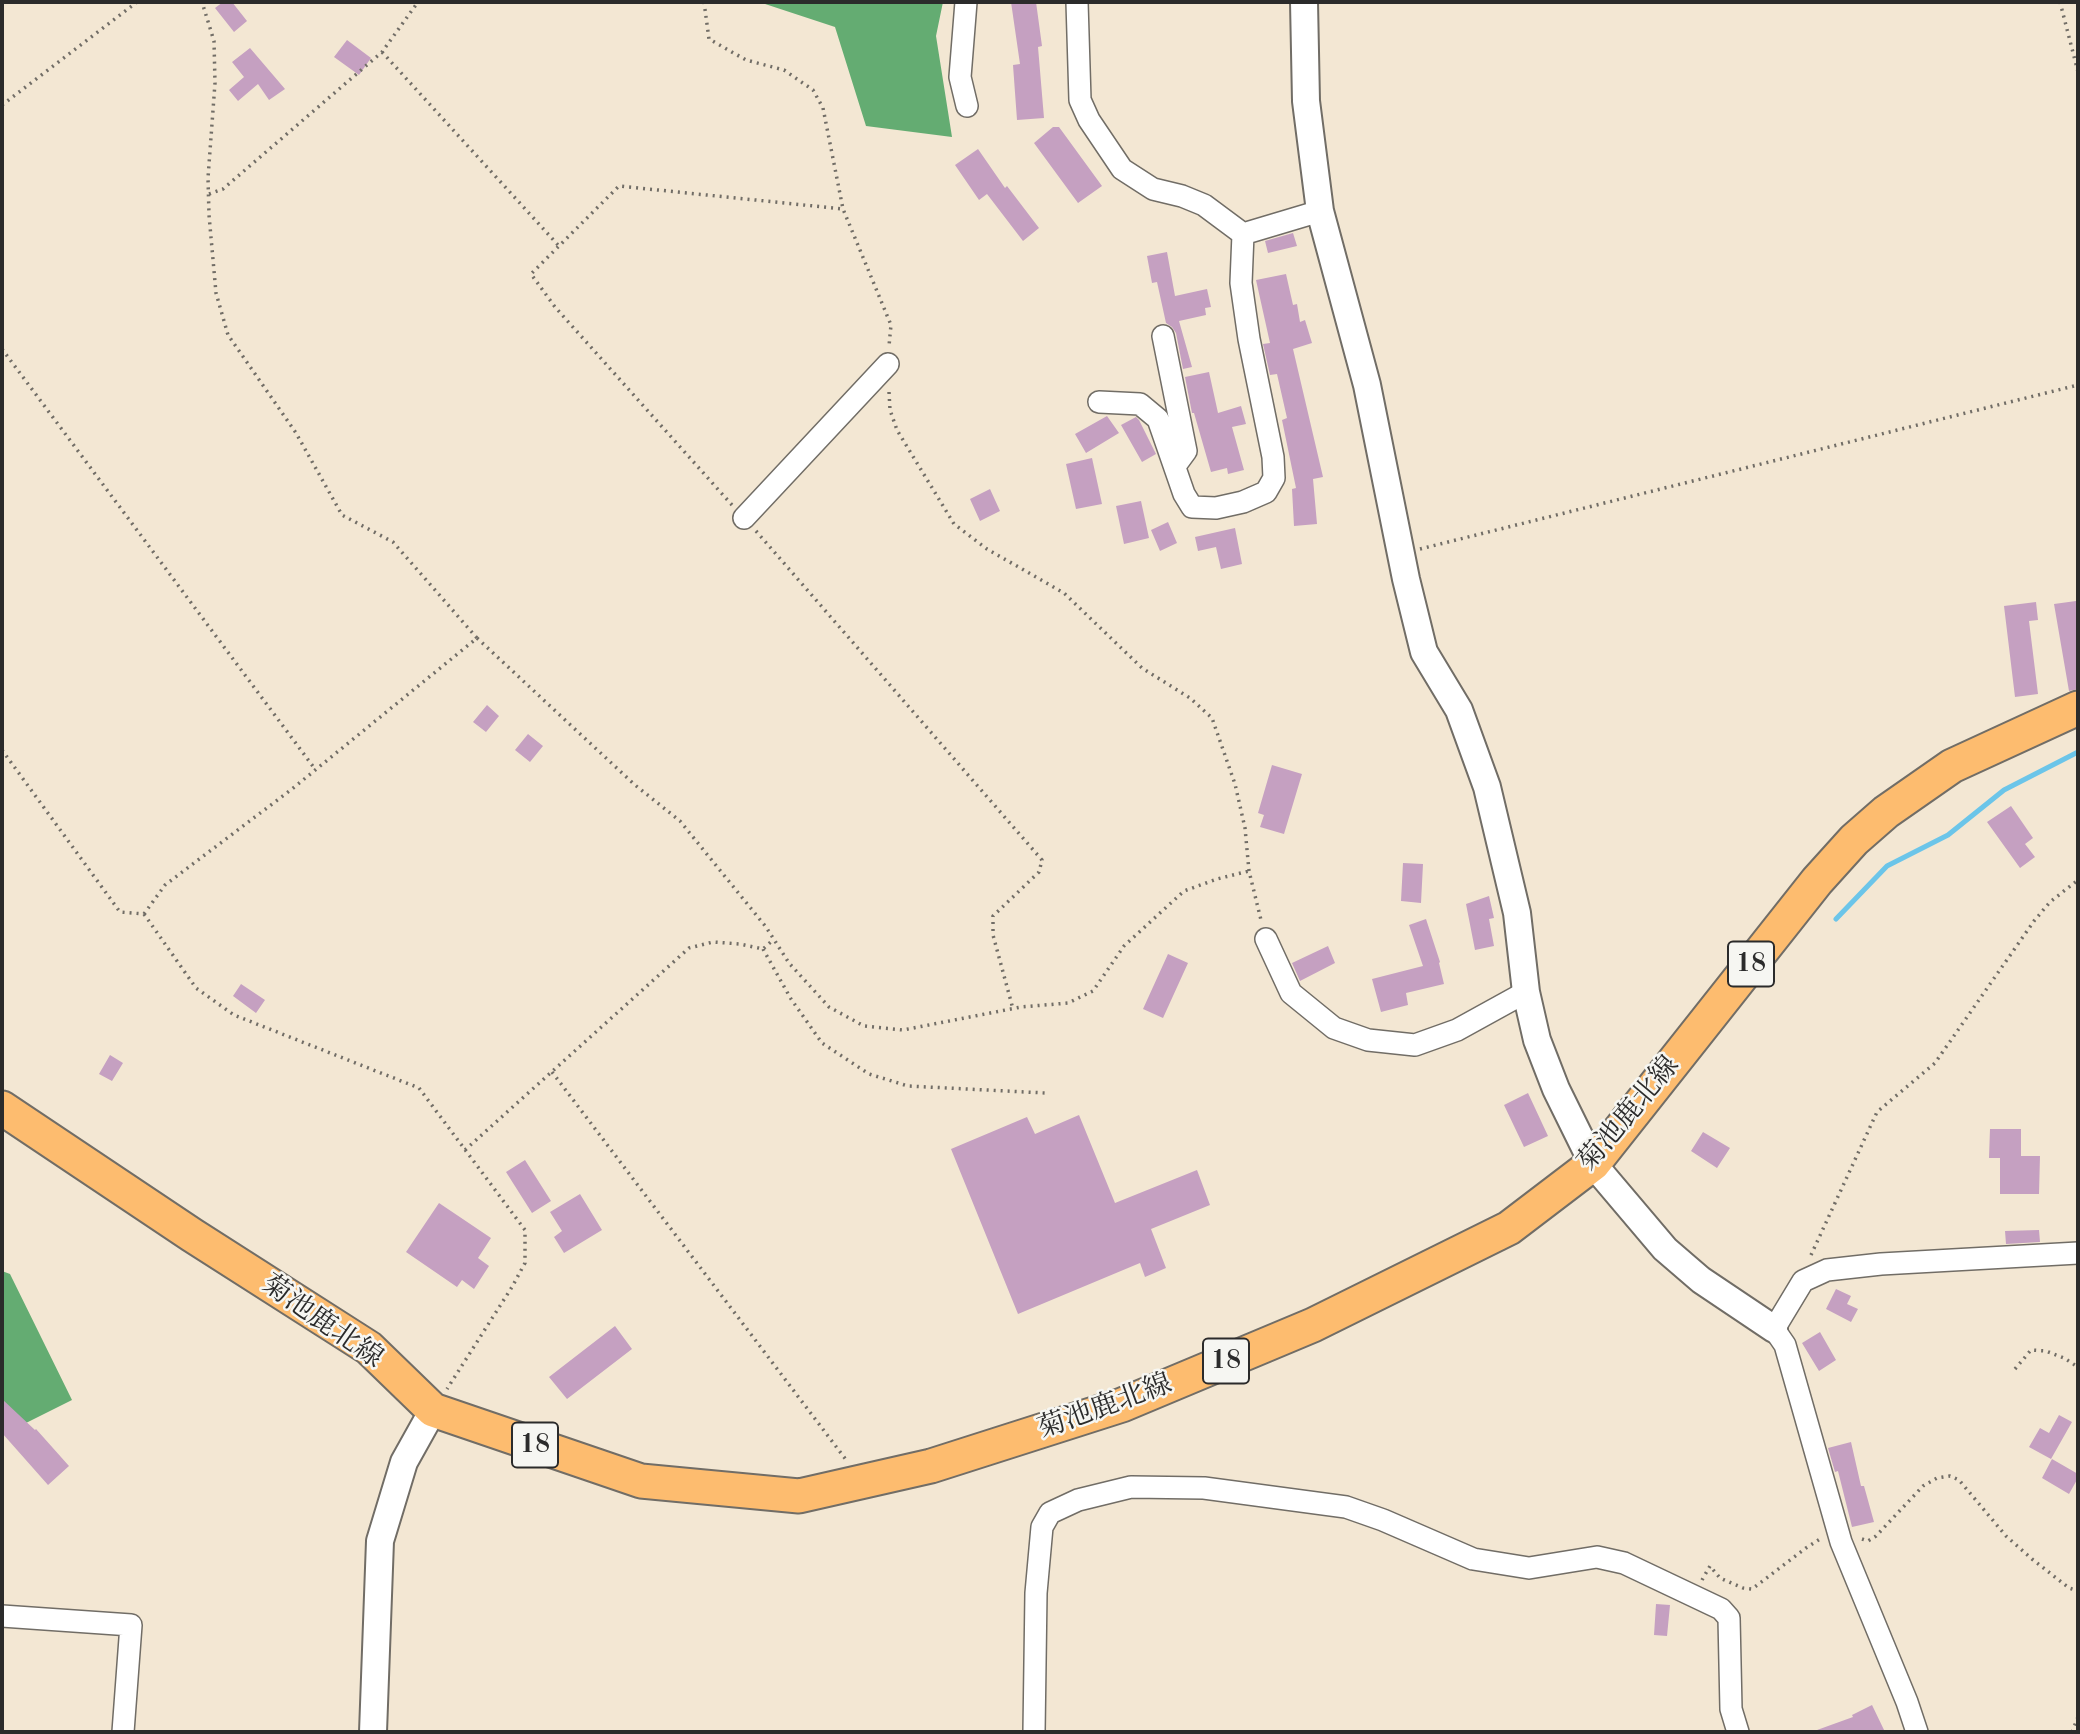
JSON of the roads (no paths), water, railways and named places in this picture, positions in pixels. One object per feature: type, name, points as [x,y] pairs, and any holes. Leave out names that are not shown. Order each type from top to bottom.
[{"type":"main road","name":"菊池鹿北線","points":[[2,1108],[192,1235],[369,1348],[433,1410],[641,1481],[799,1496],[931,1466],[1122,1405],[1313,1325],[1509,1228],[1593,1164],[1809,891],[1854,840],[1886,812],[1952,766],[2078,708]]},
{"type":"street","points":[[967,2],[960,77],[967,106]]},
{"type":"street","points":[[1077,2],[1080,100],[1089,120],[1122,169],[1153,190],[1182,196],[1204,205],[1243,234]]},
{"type":"street","points":[[1304,2],[1306,102],[1320,211],[1367,385],[1424,652],[1459,710],[1487,787],[1517,913],[1526,992],[1537,1040],[1556,1089],[1593,1164],[1665,1249],[1701,1280],[1774,1329],[1785,1345],[1837,1529],[1917,1732]]},
{"type":"street","points":[[1243,234],[1320,211]]},
{"type":"street","points":[[1099,402],[1140,404],[1158,419],[1184,494],[1192,507],[1216,508],[1243,502],[1266,492],[1274,478],[1273,457],[1249,339],[1241,283],[1243,234]]},
{"type":"street","points":[[1163,336],[1186,452],[1175,466]]},
{"type":"street","points":[[744,518],[888,364]]},
{"type":"street","points":[[1266,939],[1291,993],[1334,1028],[1368,1040],[1415,1045],[1457,1030],[1526,992]]},
{"type":"street","points":[[1774,1329],[1803,1281],[1827,1270],[1881,1264],[2078,1253]]},
{"type":"street","points":[[373,1732],[380,1541],[404,1462],[433,1410]]},
{"type":"street","points":[[1034,1732],[1036,1592],[1042,1527],[1050,1513],[1078,1500],[1131,1487],[1204,1488],[1346,1507],[1473,1559],[1529,1568],[1597,1557],[1624,1563],[1721,1609],[1729,1618],[1731,1709],[1738,1732]]},
{"type":"street","points":[[2,1616],[131,1625],[123,1732]]},
{"type":"waterway","points":[[1836,919],[1887,866],[1948,835],[2004,790],[2078,752]]}]
